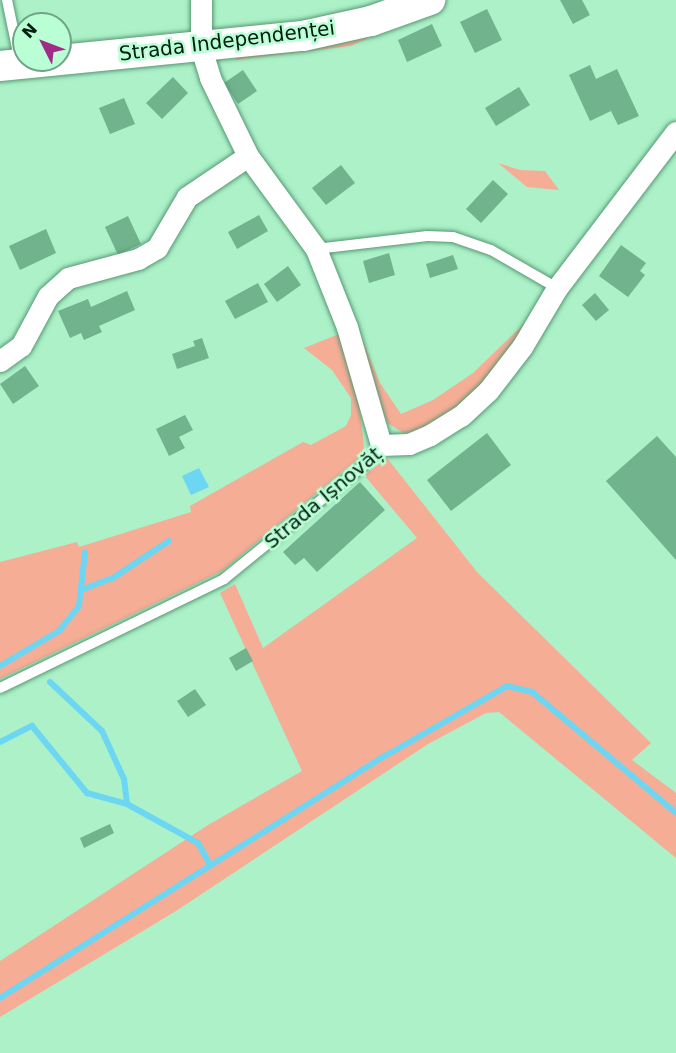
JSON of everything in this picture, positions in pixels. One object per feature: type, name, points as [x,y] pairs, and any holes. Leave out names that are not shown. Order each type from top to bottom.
[{"type":"main road","name":"Strada Independenței","points":[[10,65],[201,48],[303,36],[370,10],[430,0]]},
{"type":"street","points":[[201,0],[201,48],[210,78],[248,156],[316,249],[347,327],[381,446]]},
{"type":"street","name":"Strada Ișnovăț","points":[[381,446],[409,444],[460,416],[488,391],[522,347],[557,288],[676,132]]},
{"type":"street","points":[[0,361],[21,346],[48,296],[68,278],[138,259],[157,249],[187,197],[248,156]]},
{"type":"lane","name":"Strada Independenței","points":[[7,0],[10,65]]},
{"type":"lane","points":[[316,249],[427,236],[453,237],[491,250],[557,288]]},
{"type":"lane","name":"Strada Ișnovăț","points":[[0,688],[224,579],[362,467],[381,446]]},
{"type":"shaded area","points":[[364,32],[369,38],[351,46],[236,60],[233,55]]},
{"type":"shaded area","points":[[498,163],[520,170],[545,171],[559,190],[527,187]]},
{"type":"shaded area","points":[[537,311],[464,406],[419,432],[404,433],[387,423],[378,408],[353,316],[380,383],[401,414],[433,400],[473,373]]},
{"type":"shaded area","points":[[339,334],[358,394],[364,447],[359,458],[222,571],[0,679],[0,562],[77,542],[79,547],[191,512],[190,506],[303,442],[311,445],[346,426],[351,415],[351,398],[332,370],[304,348]]},
{"type":"shaded area","points":[[387,458],[477,572],[651,743],[632,760],[676,793],[676,858],[499,712],[486,713],[428,744],[176,911],[0,1017],[0,961],[208,825],[302,771],[220,593],[235,584],[263,648],[417,538],[364,475]]},
{"type":"water","points":[[199,468],[209,487],[191,495],[182,476]]},
{"type":"building","points":[[560,0],[582,0],[590,15],[573,24]]},
{"type":"building","points":[[487,9],[502,40],[475,53],[460,22]]},
{"type":"building","points":[[432,24],[442,46],[407,62],[398,40]]},
{"type":"building","points":[[590,65],[596,79],[617,69],[639,116],[618,125],[611,111],[590,121],[569,75]]},
{"type":"building","points":[[243,70],[257,91],[238,104],[224,83]]},
{"type":"building","points":[[173,77],[188,93],[162,119],[146,103]]},
{"type":"building","points":[[519,87],[530,105],[496,126],[485,108]]},
{"type":"building","points":[[124,98],[135,124],[110,134],[99,108]]},
{"type":"building","points":[[341,165],[355,183],[326,205],[312,188]]},
{"type":"building","points":[[493,180],[508,194],[481,223],[466,209]]},
{"type":"building","points":[[259,215],[268,231],[237,249],[228,232]]},
{"type":"building","points":[[128,216],[141,244],[118,255],[105,227]]},
{"type":"building","points":[[46,229],[56,253],[20,270],[9,246]]},
{"type":"building","points":[[621,245],[646,263],[640,271],[645,275],[628,297],[599,276]]},
{"type":"building","points":[[389,253],[395,275],[369,283],[363,261]]},
{"type":"building","points":[[453,255],[458,269],[430,278],[426,264]]},
{"type":"building","points":[[288,266],[301,285],[277,302],[264,284]]},
{"type":"building","points":[[258,283],[268,302],[235,319],[225,301]]},
{"type":"building","points":[[127,291],[135,310],[99,326],[102,332],[84,340],[81,333],[70,338],[58,311],[88,299],[91,307]]},
{"type":"building","points":[[595,293],[609,310],[596,321],[582,305]]},
{"type":"building","points":[[202,338],[209,358],[177,369],[172,354],[195,346],[193,341]]},
{"type":"building","points":[[25,366],[39,386],[13,404],[0,384]]},
{"type":"building","points":[[185,415],[193,430],[179,437],[185,448],[169,456],[156,429]]},
{"type":"building","points":[[487,433],[511,465],[451,511],[427,480]]},
{"type":"building","points":[[657,436],[676,457],[676,560],[606,481]]},
{"type":"building","points":[[360,482],[385,510],[317,572],[304,558],[295,565],[283,552]]},
{"type":"building","points":[[246,648],[253,661],[236,671],[229,658]]},
{"type":"building","points":[[195,689],[206,705],[188,717],[177,701]]},
{"type":"building","points":[[110,824],[114,833],[84,848],[80,838]]},
{"type":"waterway","points":[[81,590],[113,578],[169,541]]},
{"type":"waterway","points":[[0,666],[59,631],[79,606],[85,552]]},
{"type":"waterway","points":[[50,682],[102,731],[124,779],[127,804]]},
{"type":"waterway","points":[[0,998],[385,756],[507,686],[532,692],[676,813]]},
{"type":"waterway","points":[[0,742],[32,726],[87,793],[127,804],[198,843],[211,866]]}]
